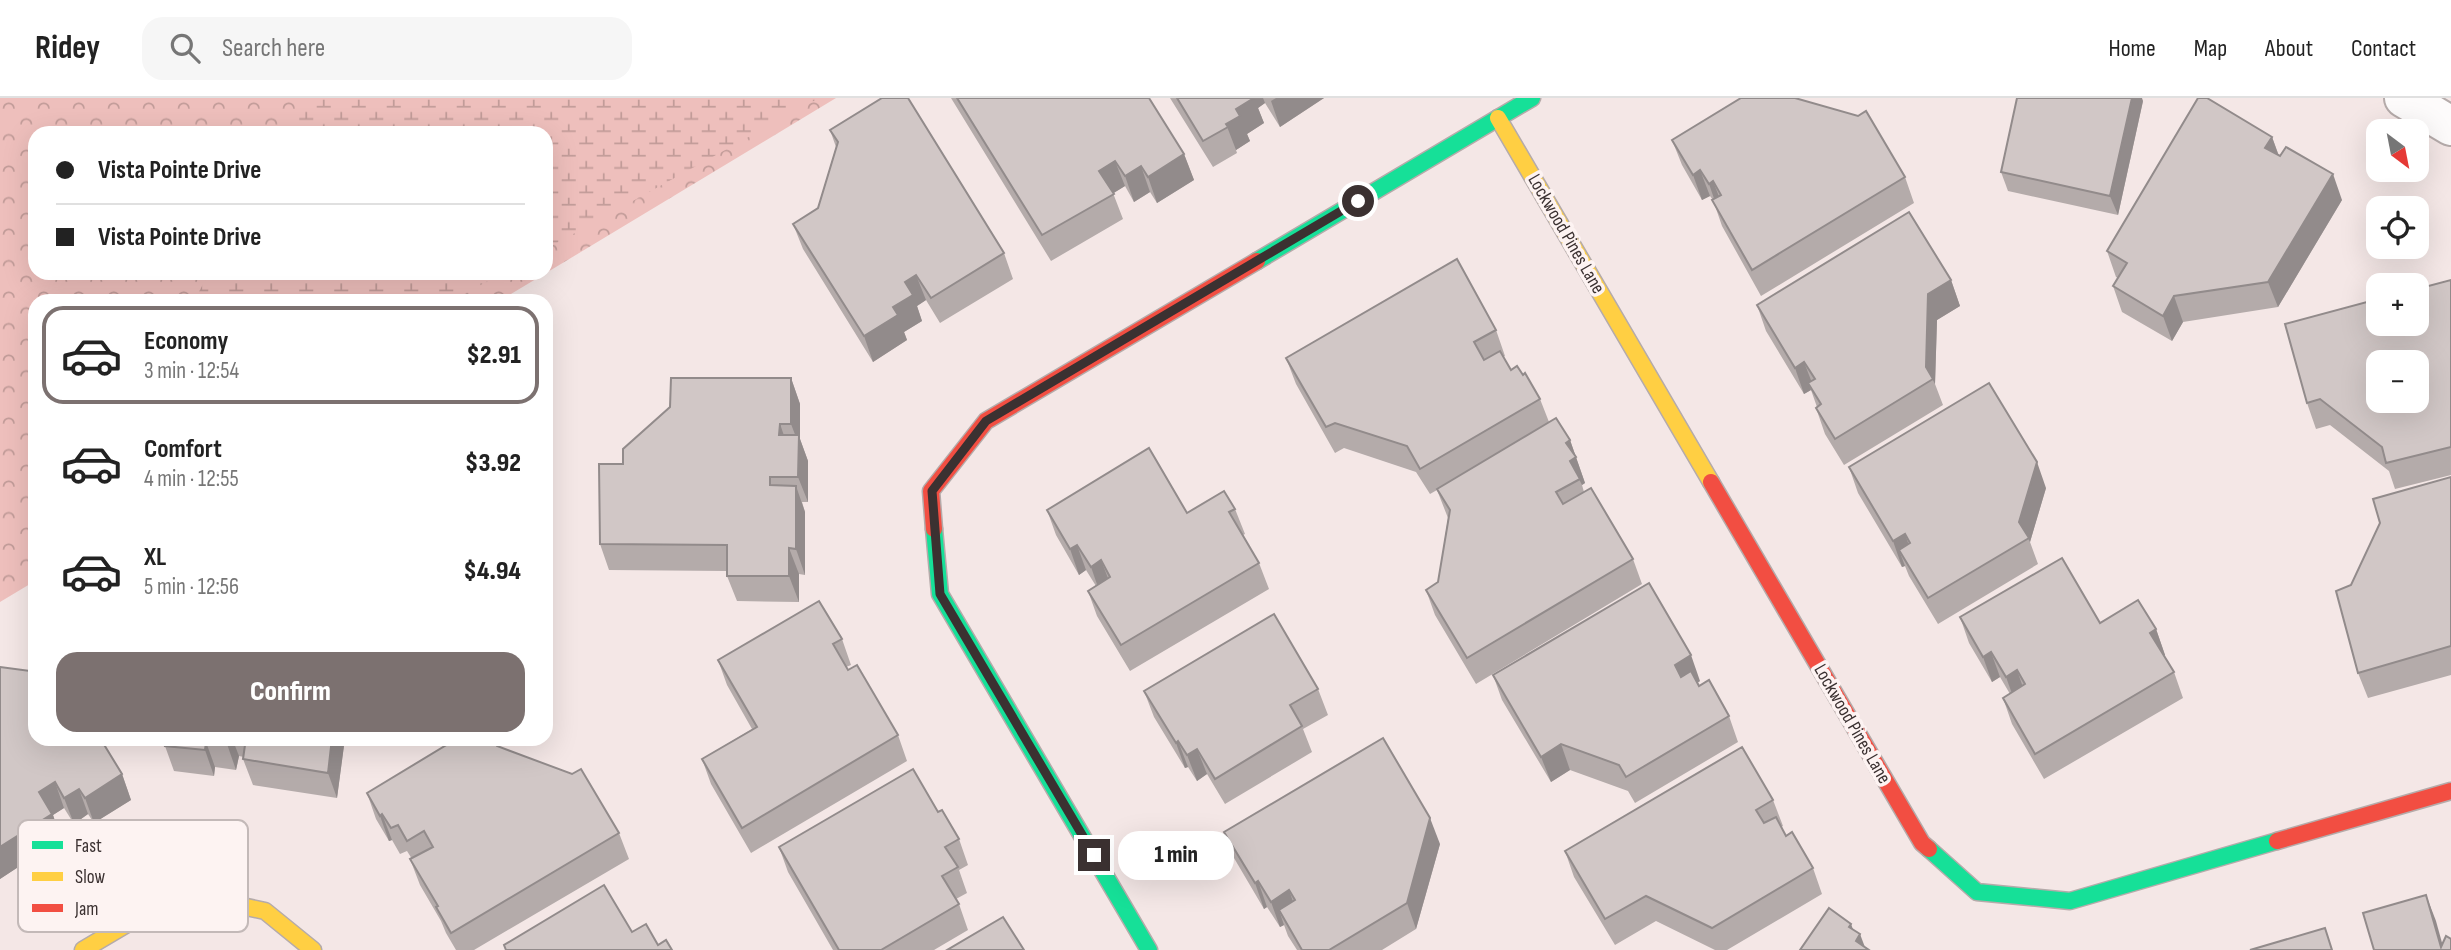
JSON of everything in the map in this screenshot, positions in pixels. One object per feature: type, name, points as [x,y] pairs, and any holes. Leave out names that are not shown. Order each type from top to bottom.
[{"type":"street","points":[[1149,950],[940,594],[932,491],[986,421],[1532,98]]},
{"type":"street","points":[[2404,98],[2451,126]]},
{"type":"street","name":"Lockwood Pines Lane","points":[[1498,118],[1922,843],[1977,892],[2070,901],[2451,791]]},
{"type":"street","points":[[248,907],[265,911],[313,950]]},
{"type":"street","points":[[83,950],[113,932]]},
{"type":"green space","points":[[0,98],[836,98],[553,269],[553,126],[28,126],[28,280],[534,280],[511,294],[28,294],[28,585],[0,602]]},
{"type":"green space","points":[[309,98],[819,98],[553,245],[553,126],[293,126]]},
{"type":"green space","points":[[205,280],[490,280],[464,294],[198,294]]},
{"type":"building","points":[[882,98],[908,98],[1004,253],[931,298],[916,275],[905,282],[913,295],[893,307],[898,315],[864,336],[793,224],[818,208],[838,142],[830,130]]},
{"type":"building","points":[[957,98],[1149,98],[1184,154],[1148,177],[1141,166],[1125,176],[1115,161],[1099,171],[1114,194],[1042,235]]},
{"type":"building","points":[[1177,98],[1254,98],[1236,109],[1240,116],[1226,124],[1228,127],[1203,141]]},
{"type":"building","points":[[1741,98],[1795,98],[1858,116],[1866,111],[1905,177],[1752,270],[1712,200],[1721,195],[1713,181],[1709,184],[1700,170],[1693,175],[1672,140]]},
{"type":"building","points":[[2017,98],[2132,98],[2110,196],[2001,172]]},
{"type":"building","points":[[2198,98],[2207,98],[2272,137],[2265,148],[2280,156],[2286,147],[2333,174],[2268,282],[2174,296],[2163,316],[2113,286],[2127,263],[2107,251]]},
{"type":"building","points":[[1909,212],[1951,280],[1928,294],[1926,367],[1933,379],[1835,439],[1816,408],[1821,404],[1808,383],[1815,379],[1804,362],[1795,368],[1757,305]]},
{"type":"building","points":[[1457,259],[1496,330],[1474,342],[1484,360],[1500,351],[1511,370],[1517,366],[1523,375],[1525,373],[1540,399],[1420,469],[1407,446],[1335,423],[1326,427],[1286,358]]},
{"type":"building","points":[[2451,280],[2451,447],[2386,463],[2382,447],[2320,399],[2307,403],[2285,324],[2366,302],[2366,336],[2429,336],[2429,286]]},
{"type":"building","points":[[671,378],[791,378],[791,424],[780,424],[779,435],[799,435],[798,477],[770,477],[770,485],[796,486],[796,549],[789,548],[789,576],[727,576],[727,545],[600,544],[599,464],[623,464],[623,449],[670,407]]},
{"type":"building","points":[[1989,383],[2037,462],[2019,522],[2029,538],[1928,598],[1899,550],[1910,543],[1905,534],[1893,541],[1849,467]]},
{"type":"building","points":[[1556,418],[1570,440],[1566,443],[1576,457],[1570,461],[1580,479],[1556,492],[1563,504],[1591,488],[1633,559],[1467,658],[1426,590],[1438,582],[1450,510],[1437,489]]},
{"type":"building","points":[[1149,448],[1187,513],[1224,491],[1235,509],[1229,512],[1259,563],[1121,645],[1088,591],[1110,577],[1101,560],[1091,567],[1077,545],[1070,549],[1047,510]]},
{"type":"building","points":[[2451,477],[2451,646],[2358,673],[2336,591],[2351,585],[2380,523],[2373,499]]},
{"type":"building","points":[[2062,558],[2100,623],[2138,600],[2156,629],[2150,633],[2174,672],[2035,754],[2003,698],[2025,684],[2017,670],[2006,677],[1991,652],[1983,657],[1960,617]]},
{"type":"building","points":[[1649,583],[1691,655],[1675,665],[1681,677],[1691,671],[1699,686],[1709,680],[1729,716],[1626,777],[1619,765],[1561,744],[1541,757],[1493,675]]},
{"type":"building","points":[[819,601],[842,639],[833,644],[848,670],[857,665],[898,735],[742,828],[702,759],[757,727],[718,660]]},
{"type":"building","points":[[1274,614],[1318,689],[1290,705],[1302,726],[1215,779],[1197,749],[1187,755],[1178,741],[1176,743],[1144,691]]},
{"type":"building","points":[[0,667],[28,671],[28,746],[105,746],[122,774],[85,798],[79,789],[64,798],[55,782],[39,792],[52,814],[43,820],[18,820],[18,836],[0,847]]},
{"type":"building","points":[[1383,738],[1430,818],[1407,903],[1329,950],[1302,950],[1279,910],[1295,900],[1289,890],[1271,902],[1258,881],[1255,883],[1224,832]]},
{"type":"building","points":[[165,746],[206,746],[205,750]]},
{"type":"building","points":[[245,746],[331,746],[328,773],[243,759]]},
{"type":"building","points":[[445,746],[497,746],[572,774],[581,769],[619,833],[451,933],[410,859],[433,847],[424,831],[407,841],[398,825],[391,828],[382,814],[380,816],[367,793]]},
{"type":"building","points":[[1742,747],[1773,800],[1756,810],[1764,823],[1776,817],[1786,836],[1792,832],[1813,868],[1712,928],[1646,896],[1605,919],[1565,851]]},
{"type":"building","points":[[913,769],[938,812],[942,810],[959,839],[945,847],[958,867],[942,876],[959,904],[881,950],[839,950],[779,847]]},
{"type":"building","points":[[604,885],[632,932],[646,924],[658,945],[666,940],[672,950],[506,950],[504,945]]},
{"type":"building","points":[[2426,895],[2441,947],[2446,936],[2451,939],[2451,950],[2374,950],[2363,913]]},
{"type":"building","points":[[1829,908],[1851,924],[1849,927],[1860,934],[1856,941],[1869,950],[1800,950]]},
{"type":"building","points":[[1003,917],[1024,950],[947,950]]},
{"type":"building","points":[[2325,928],[2332,950],[2250,950]]},
{"type":"traffic: fast","points":[[1257,261],[1532,98]]},
{"type":"traffic: fast","points":[[934,529],[940,594],[1149,950]]},
{"type":"traffic: fast","points":[[1929,849],[1977,892],[2070,901],[2277,841]]},
{"type":"traffic: slow","points":[[1498,118],[1711,482]]},
{"type":"traffic: slow","points":[[248,907],[265,911],[313,950]]},
{"type":"traffic: slow","points":[[83,950],[113,932]]},
{"type":"traffic: jam","points":[[934,529],[931,491],[986,421],[1257,261]]},
{"type":"traffic: jam","points":[[1711,482],[1922,843],[1929,849]]},
{"type":"traffic: jam","points":[[2277,841],[2451,791]]},
{"type":"route","points":[[1094,855],[940,594],[932,491],[986,421],[1358,201]]}]
